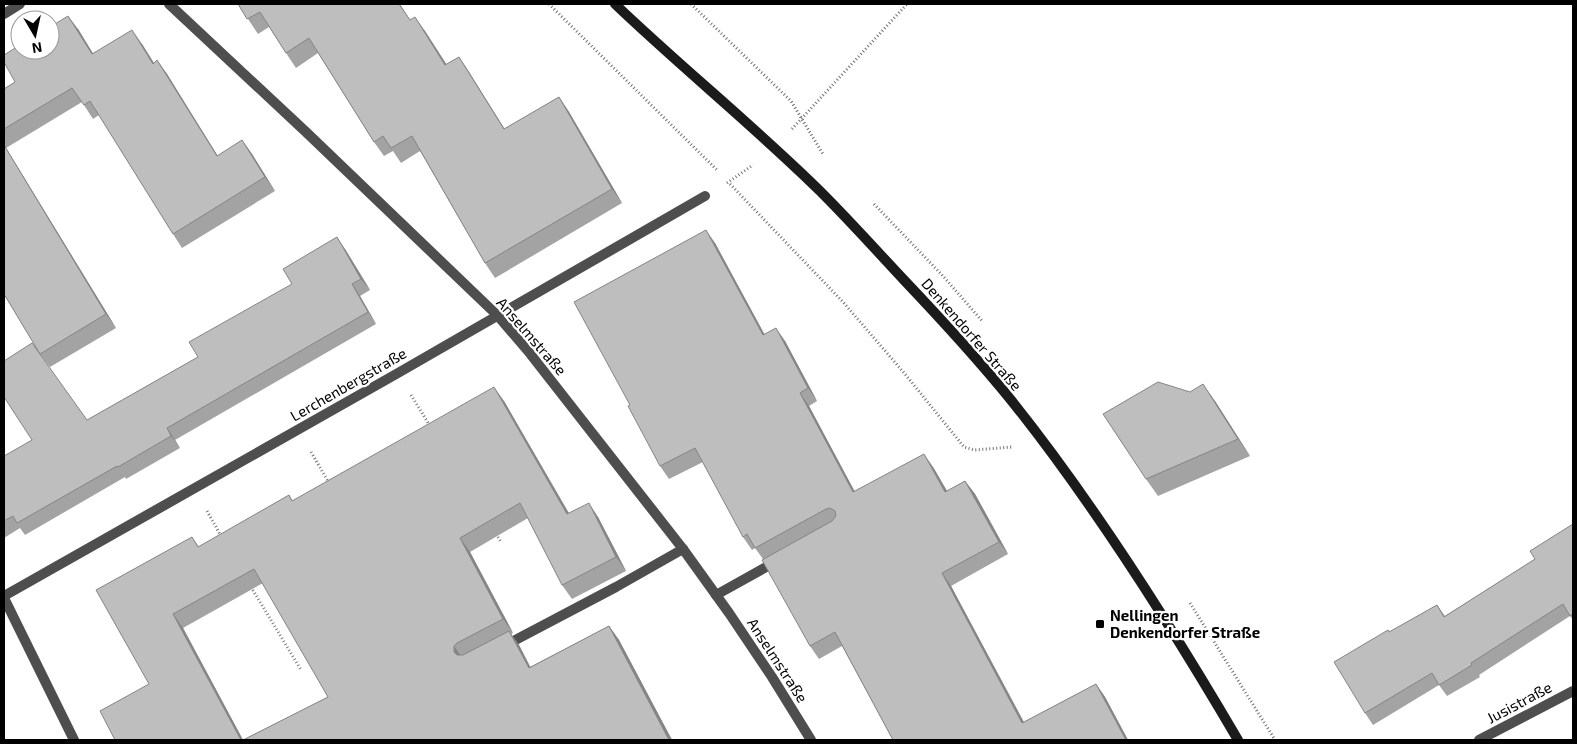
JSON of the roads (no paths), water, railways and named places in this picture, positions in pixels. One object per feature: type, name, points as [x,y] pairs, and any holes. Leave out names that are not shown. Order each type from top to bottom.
[{"type":"main road","name":"Denkendorfer Straße","points":[[615,4],[821,192],[943,321],[1010,399],[1045,445],[1136,575],[1238,740]]},
{"type":"street","points":[[4,14],[20,4]]},
{"type":"street","name":"Anselmstraße","points":[[169,4],[498,316],[528,351],[683,549],[772,677],[811,740]]},
{"type":"street","name":"Lerchenbergstraße","points":[[4,597],[705,196]]},
{"type":"street","points":[[496,650],[616,587],[683,549]]},
{"type":"street","points":[[716,595],[786,556]]},
{"type":"street","points":[[4,597],[74,740]]},
{"type":"street","name":"Jusistraße","points":[[1479,740],[1573,691]]},
{"type":"place","name":"Nellingen Denkendorfer Straße","points":[[1100,624]]}]
